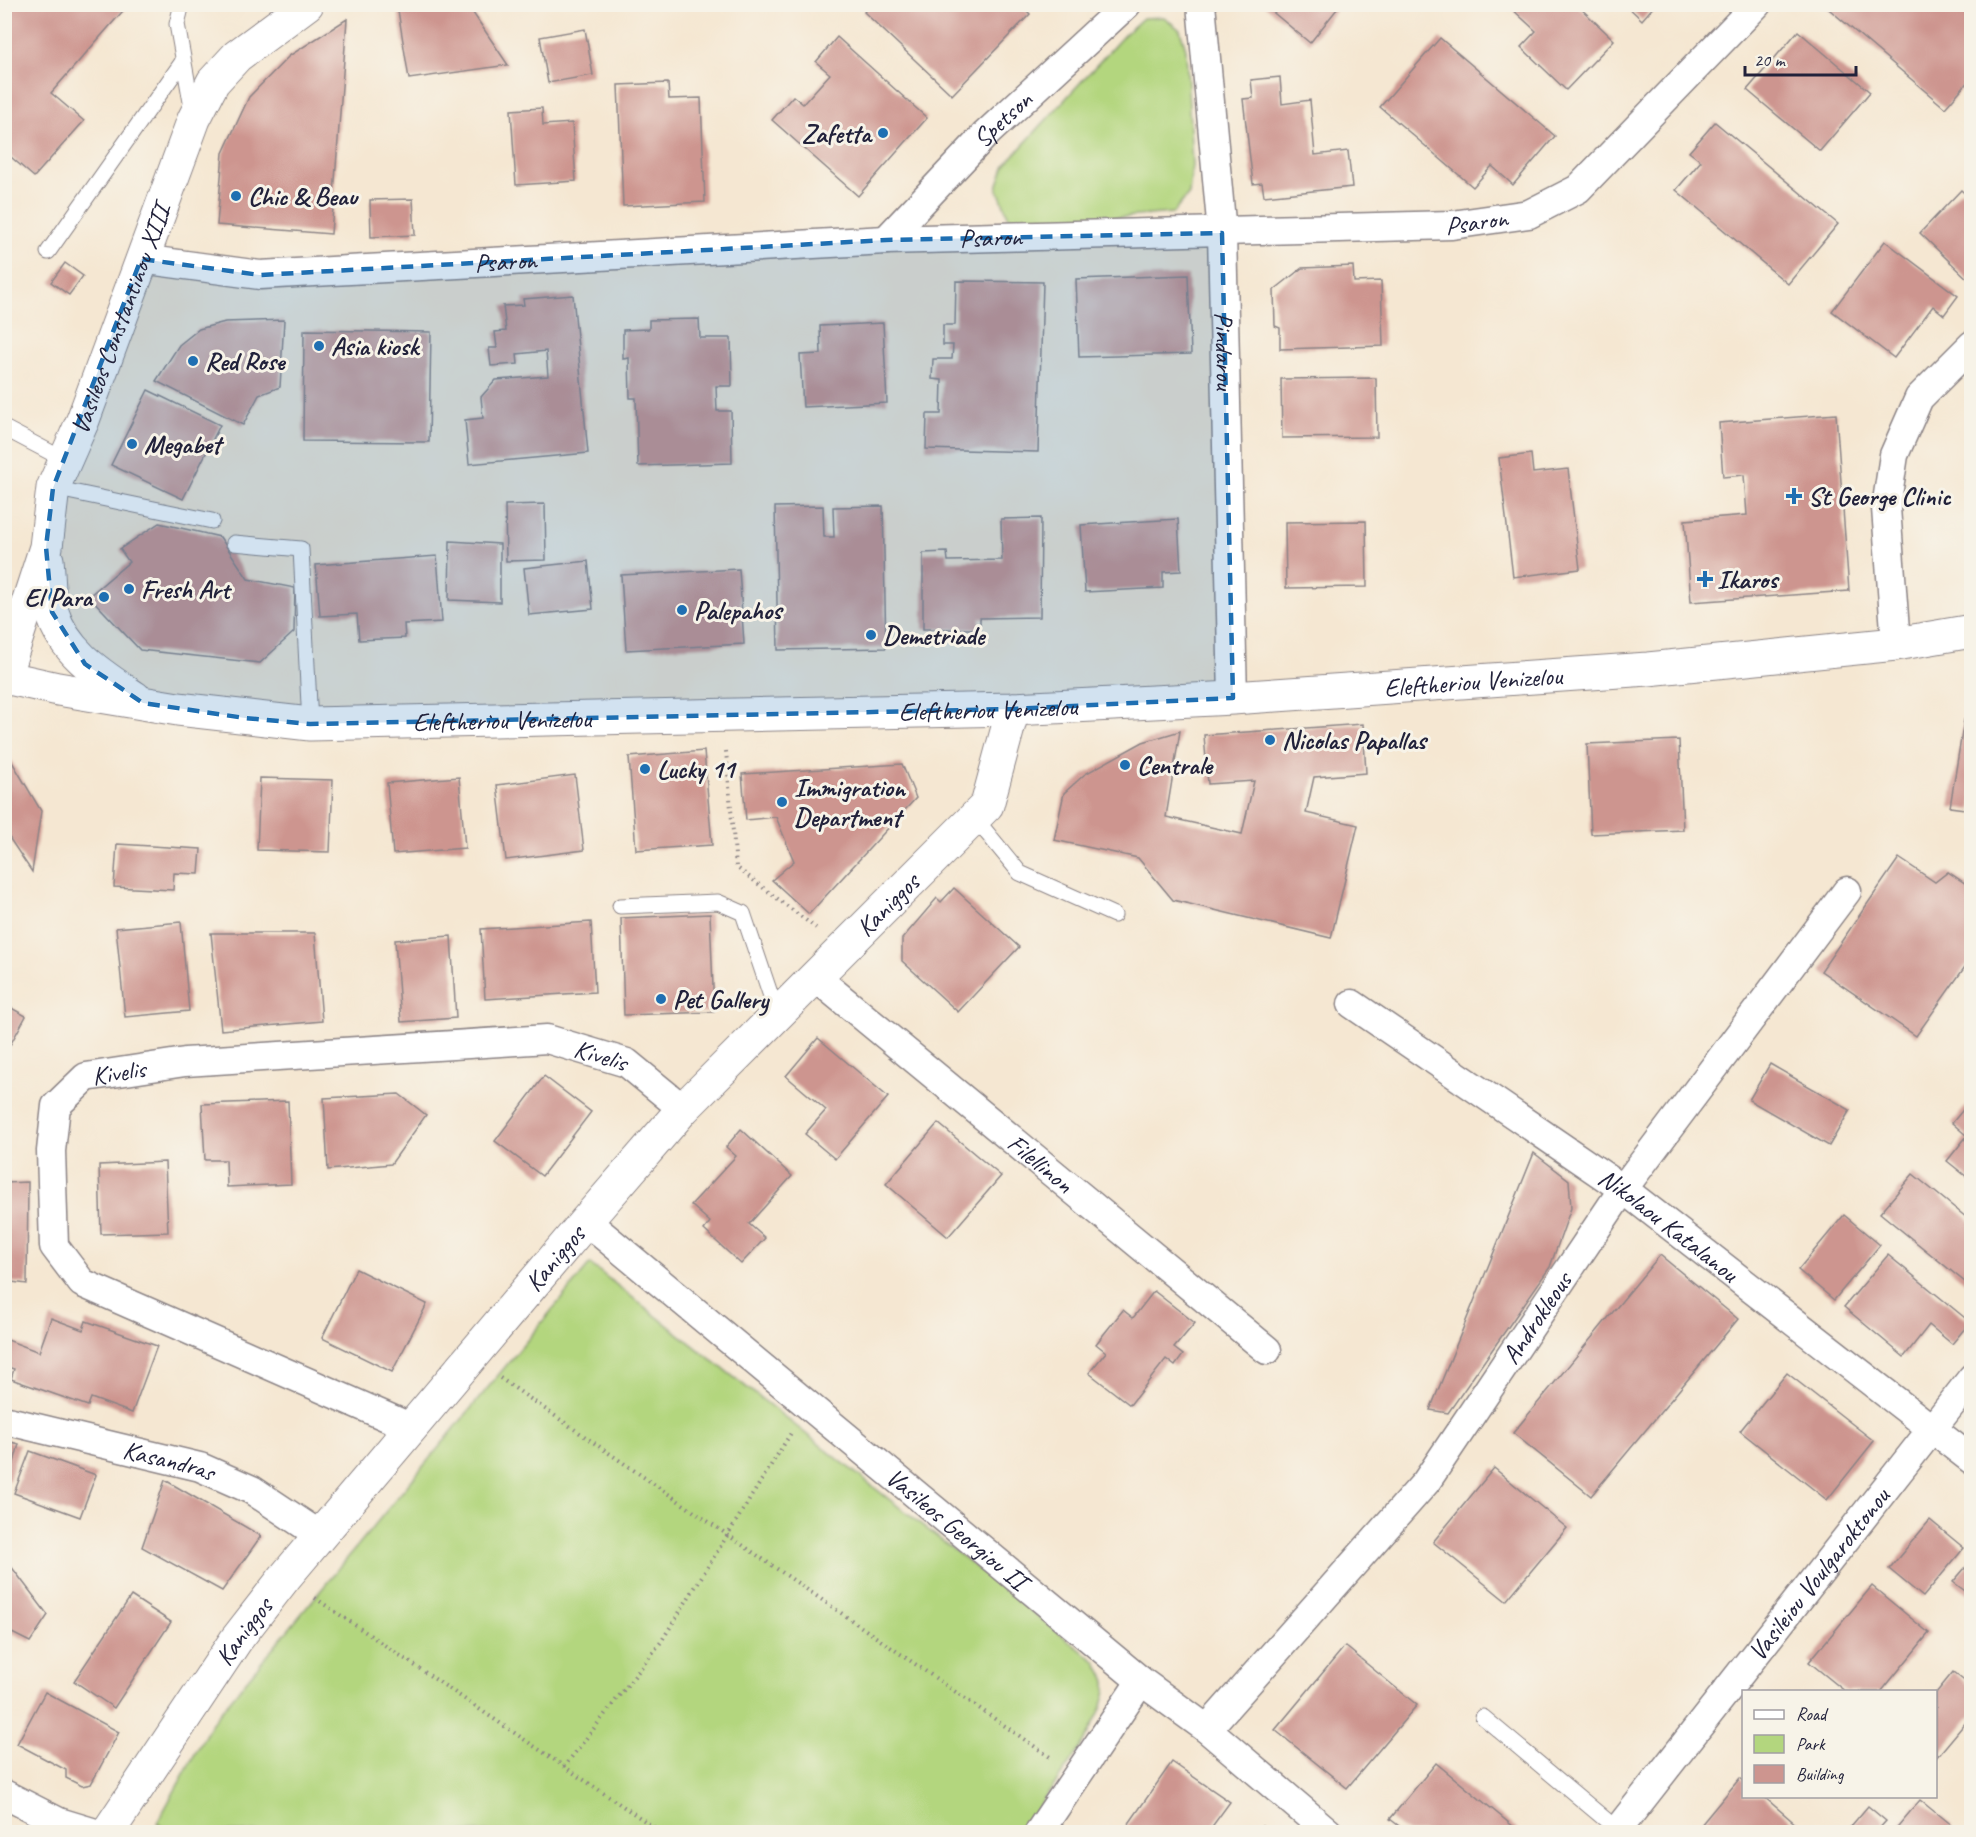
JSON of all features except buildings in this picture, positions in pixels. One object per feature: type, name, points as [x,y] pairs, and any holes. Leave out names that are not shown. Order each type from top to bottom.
[{"type":"street","name":"Vasileos Constantinou XIII","points":[[4,677],[46,547],[59,474],[83,420],[194,119],[213,82],[237,56],[307,4]]},
{"type":"street","name":"Spetson","points":[[886,240],[985,135],[1127,4]]},
{"type":"street","name":"Pindarou","points":[[1201,4],[1222,233],[1233,698]]},
{"type":"street","name":"Psaron","points":[[141,259],[260,275],[886,240],[1222,233],[1452,225],[1529,214],[1578,189],[1757,4]]},
{"type":"street","points":[[1896,644],[1886,508],[1894,455],[1919,398],[1971,345]]},
{"type":"street","points":[[46,547],[52,612],[68,643],[85,664],[142,703]]},
{"type":"street","name":"Eleftheriou Venizelou","points":[[4,677],[142,703],[245,718],[310,724],[1013,709],[1233,698],[1648,669],[1896,644],[1971,631]]},
{"type":"street","name":"Kaniggos","points":[[108,1833],[236,1640],[318,1534],[472,1359],[586,1221],[683,1109],[987,805],[1013,709]]},
{"type":"street","name":"Androkleous","points":[[1207,1729],[1426,1482],[1623,1189],[1847,891]]},
{"type":"street","name":"Filellinon","points":[[814,976],[1267,1350]]},
{"type":"street","name":"Nikolaou Katalanou","points":[[1352,1004],[1623,1189],[1971,1460]]},
{"type":"street","name":"Kivelis","points":[[412,1428],[82,1283],[54,1246],[51,1151],[56,1106],[86,1077],[185,1062],[547,1039],[627,1063],[683,1109]]},
{"type":"street","name":"Vasileos Georgiou II","points":[[586,1221],[1141,1681],[1207,1729],[1328,1833]]},
{"type":"street","name":"Vasileiou Voulgaroktonou","points":[[1617,1831],[1971,1378]]},
{"type":"street","name":"Kasandras","points":[[4,1420],[200,1467],[252,1490],[318,1534]]},
{"type":"street","points":[[1040,1833],[1141,1681]]},
{"type":"street","points":[[4,1794],[59,1822],[92,1833]]},
{"type":"lane","points":[[182,4],[177,24],[194,119]]},
{"type":"lane","points":[[48,252],[183,61]]},
{"type":"lane","points":[[4,428],[59,474],[212,521]]},
{"type":"lane","points":[[234,543],[301,549],[310,724]]},
{"type":"lane","points":[[974,817],[1020,873],[1114,915]]},
{"type":"lane","points":[[620,906],[718,902],[743,913],[777,1014]]},
{"type":"lane","points":[[1483,1717],[1617,1831]]},
{"type":"path","points":[[723,714],[736,867],[806,920]]},
{"type":"path","points":[[472,1359],[1076,1778]]},
{"type":"path","points":[[564,1767],[661,1642],[808,1405]]},
{"type":"path","points":[[285,1577],[661,1833]]},
{"type":"highlighted area","points":[[1222,233],[1233,698],[1013,709],[310,724],[245,718],[143,703],[85,664],[52,612],[46,547],[53,488],[141,259],[260,275],[886,240]]},
{"type":"green space","points":[[1164,17],[1180,30],[1186,49],[1192,165],[1189,194],[1173,213],[1026,225],[1009,218],[997,187],[1005,165],[1124,35],[1143,18]]},
{"type":"green space","points":[[590,1264],[1096,1662],[1106,1682],[1104,1698],[1097,1717],[1073,1759],[1020,1832],[170,1832],[157,1823],[213,1721]]},
{"type":"place","name":"Zafetta","points":[[883,133]]},
{"type":"place","name":"Chic & Beau","points":[[236,196]]},
{"type":"place","name":"Asia kiosk","points":[[319,346]]},
{"type":"place","name":"Red Rose","points":[[193,361]]},
{"type":"place","name":"Megabet","points":[[132,444]]},
{"type":"place","name":"St George Clinic","points":[[1794,496]]},
{"type":"place","name":"Ikaros","points":[[1705,579]]},
{"type":"place","name":"Fresh Art","points":[[129,589]]},
{"type":"place","name":"El Para","points":[[104,597]]},
{"type":"place","name":"Palepahos","points":[[682,610]]},
{"type":"place","name":"Demetriade","points":[[871,635]]},
{"type":"place","name":"Nicolas Papallas","points":[[1270,740]]},
{"type":"place","name":"Centrale","points":[[1125,765]]},
{"type":"place","name":"Lucky 11","points":[[645,769]]},
{"type":"place","name":"Immigration Department","points":[[782,802]]},
{"type":"place","name":"Pet Gallery","points":[[661,999]]}]
